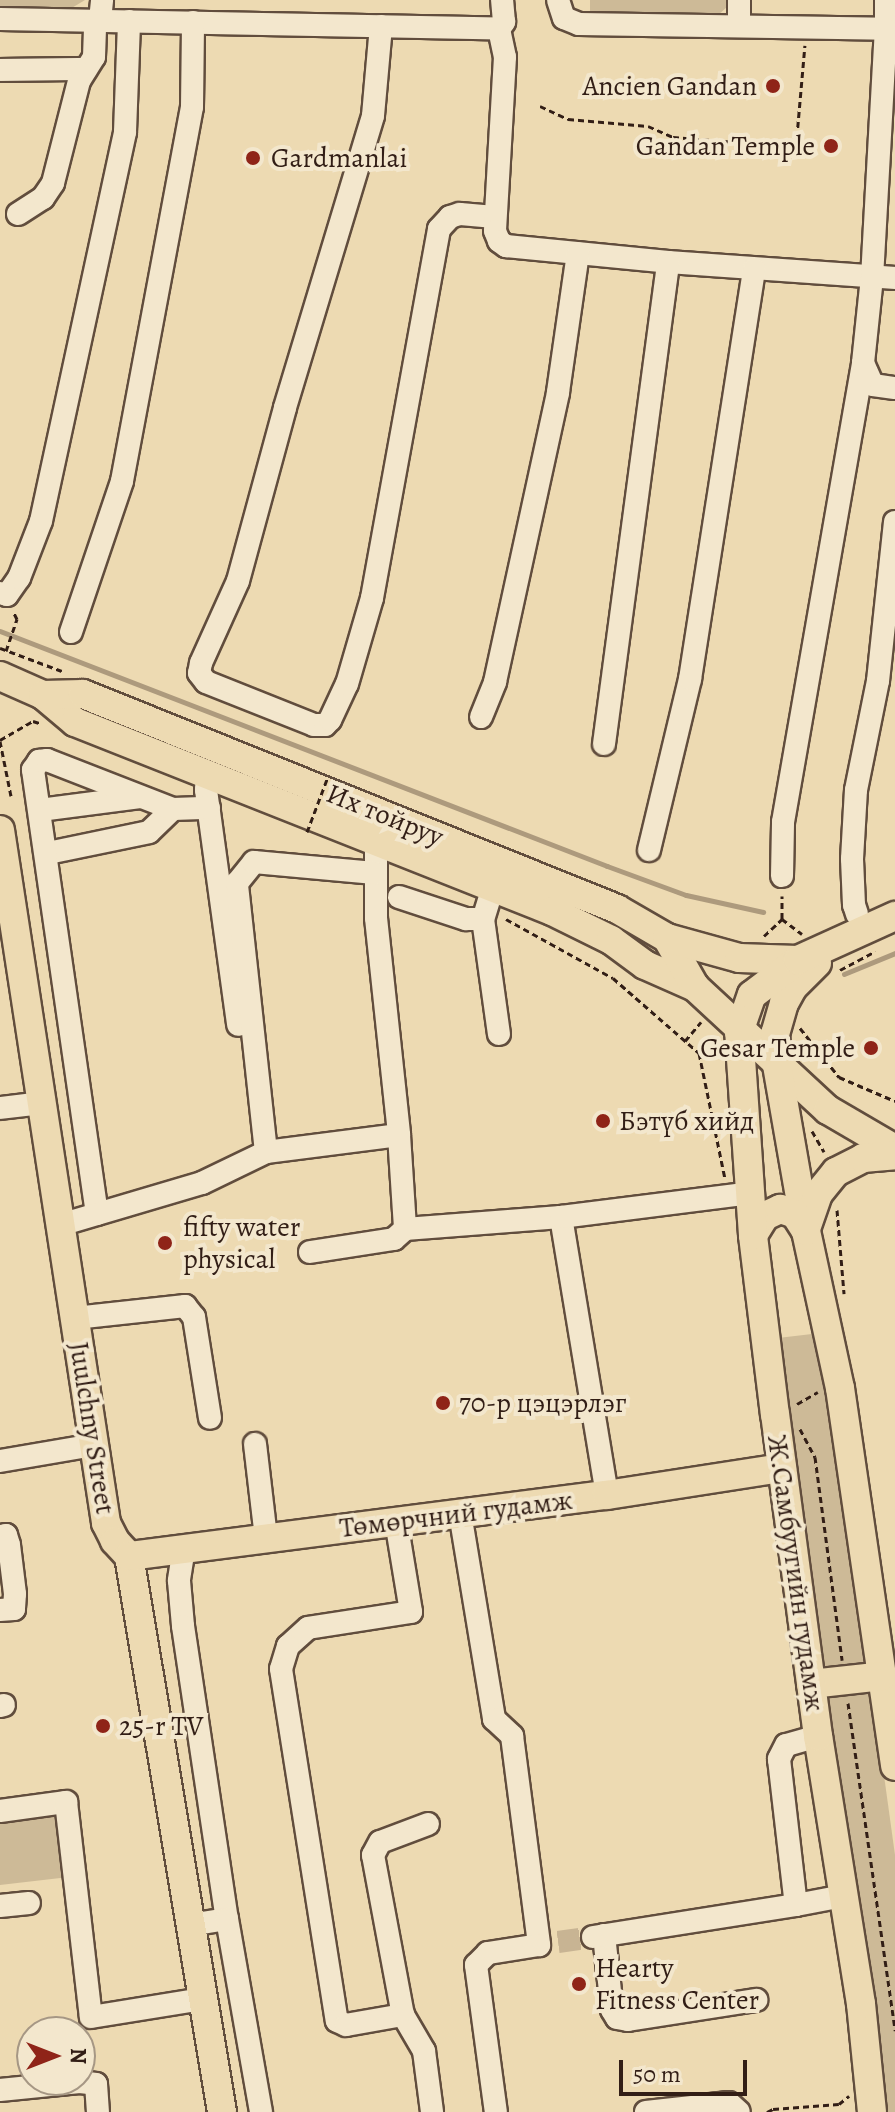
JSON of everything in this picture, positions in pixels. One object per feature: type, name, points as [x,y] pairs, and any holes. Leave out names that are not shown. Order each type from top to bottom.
[{"type":"main road","name":"Их тойруу","points":[[3,664],[75,722],[493,887],[611,940],[645,965],[695,987]]},
{"type":"main road","name":"Их тойруу","points":[[43,695],[83,694],[617,909],[667,938],[695,987],[777,1065]]},
{"type":"main road","name":"Juulchny Street","points":[[0,834],[106,1523],[115,1541],[129,1556],[222,2112]]},
{"type":"main road","points":[[895,916],[836,944],[793,987],[784,1003],[775,1034],[777,1065],[806,1231],[840,1388],[883,1676],[892,1712],[895,1766]]},
{"type":"main road","points":[[667,938],[739,958],[836,944]]},
{"type":"main road","points":[[739,1032],[752,995],[801,947]]},
{"type":"main road","points":[[695,987],[718,1032],[747,1130]]},
{"type":"main road","name":"Ж.Самбуугийн гудамж","points":[[739,1032],[753,1235],[818,1736],[861,2004],[872,2112]]},
{"type":"main road","points":[[777,1065],[828,1110],[895,1152]]},
{"type":"main road","points":[[806,1231],[818,1194],[836,1172],[863,1158],[895,1152]]},
{"type":"main road","points":[[753,1235],[765,1216],[780,1209],[795,1214],[806,1231]]},
{"type":"main road","name":"Төмөрчний гудамж","points":[[129,1556],[607,1495],[782,1468]]},
{"type":"main road","points":[[811,1684],[883,1676]]},
{"type":"street","points":[[502,0],[504,22],[499,29],[505,57],[495,217],[499,241],[506,246],[668,262],[884,278]]},
{"type":"street","points":[[558,0],[564,18],[579,24],[886,29]]},
{"type":"street","points":[[739,0],[739,25]]},
{"type":"street","points":[[782,876],[783,822],[863,363],[884,278],[886,0]]},
{"type":"street","points":[[0,19],[99,13],[129,21],[499,29]]},
{"type":"street","points":[[18,214],[43,198],[53,183],[79,81],[94,57],[99,13]]},
{"type":"street","points":[[0,593],[7,595],[19,578],[41,521],[125,132],[129,21]]},
{"type":"street","points":[[71,632],[122,481],[192,107],[193,22]]},
{"type":"street","points":[[381,26],[373,116],[285,408],[238,581],[201,663],[199,673],[206,682],[314,725],[325,725],[330,720],[347,684],[372,598],[439,229],[450,217],[460,214],[495,217]]},
{"type":"street","points":[[0,70],[86,69]]},
{"type":"street","points":[[481,717],[495,682],[558,392],[578,253]]},
{"type":"street","points":[[604,744],[620,650],[668,262]]},
{"type":"street","points":[[649,850],[690,679],[754,269]]},
{"type":"street","points":[[863,363],[873,385],[895,388]]},
{"type":"street","points":[[857,914],[852,859],[856,790],[878,681],[895,522]]},
{"type":"street","points":[[97,1214],[48,853],[33,770],[39,761],[47,760],[173,809],[209,808]]},
{"type":"street","points":[[207,772],[246,1091],[266,1145]]},
{"type":"street","points":[[40,810],[141,797]]},
{"type":"street","points":[[48,853],[149,832],[173,809]]},
{"type":"street","points":[[376,840],[374,873],[405,1229]]},
{"type":"street","points":[[266,1145],[237,883],[254,862],[374,873]]},
{"type":"street","points":[[493,887],[483,919],[499,1034]]},
{"type":"street","points":[[399,897],[466,919],[483,919]]},
{"type":"street","points":[[0,1108],[42,1103]]},
{"type":"street","points":[[60,1225],[202,1183],[266,1145],[399,1135]]},
{"type":"street","points":[[310,1252],[394,1239],[405,1229],[561,1217],[750,1193]]},
{"type":"street","points":[[561,1217],[607,1495]]},
{"type":"street","points":[[75,1318],[185,1306],[194,1317],[210,1418]]},
{"type":"street","points":[[255,1444],[266,1538]]},
{"type":"street","points":[[0,1461],[94,1445]]},
{"type":"street","points":[[460,1513],[494,1719],[512,1736],[549,1943],[488,1953],[476,1965],[496,2112]]},
{"type":"street","points":[[396,1521],[411,1612],[308,1628],[288,1646],[281,1669],[337,2021],[346,2025],[403,2015]]},
{"type":"street","points":[[0,1536],[6,1535],[9,1545],[15,1594],[14,1609],[0,1610]]},
{"type":"street","points":[[184,1548],[179,1581],[183,1626],[227,1919],[261,2112]]},
{"type":"street","points":[[796,1905],[779,1759],[786,1745],[818,1736]]},
{"type":"street","points":[[0,1811],[66,1802],[91,2017],[202,1999]]},
{"type":"street","points":[[428,1824],[380,1842],[373,1855],[403,2015],[424,2051],[432,2112]]},
{"type":"street","points":[[756,2000],[628,2020],[617,2018],[612,2010],[598,1936],[843,1896]]},
{"type":"street","points":[[0,1906],[29,1903]]},
{"type":"street","points":[[190,1925],[227,1919]]},
{"type":"street","points":[[0,2090],[80,2082],[96,2084],[98,2112]]},
{"type":"street","points":[[646,2112],[729,2103],[739,2112]]},
{"type":"path","points":[[540,106],[568,119],[648,126],[673,137],[796,147],[805,27]]},
{"type":"path","points":[[3,664],[17,619]]},
{"type":"path","points":[[0,741],[11,796]]},
{"type":"path","points":[[307,832],[327,779]]},
{"type":"path","points":[[782,876],[782,919],[801,947]]},
{"type":"path","points":[[757,943],[782,919]]},
{"type":"path","points":[[828,976],[882,948]]},
{"type":"path","points":[[799,1028],[839,1077],[895,1101]]},
{"type":"path","points":[[837,1198],[845,1297]]},
{"type":"path","points":[[840,1388],[817,1392],[796,1405],[800,1428],[815,1457],[895,2031]]},
{"type":"path","points":[[839,2104],[840,2112]]},
{"type":"shaded area","points":[[0,0],[85,0],[70,9],[0,8]]},
{"type":"shaded area","points":[[590,0],[728,0],[727,7],[717,16],[595,16],[590,11]]},
{"type":"shaded area","points":[[812,1334],[835,1421],[895,1855],[895,2112],[884,2112],[778,1338]]},
{"type":"shaded area","points":[[59,1812],[69,1877],[0,1885],[0,1819]]},
{"type":"waterway","points":[[0,631],[607,866],[686,895],[763,912]]},
{"type":"waterway","points":[[844,974],[895,953]]},
{"type":"tunnel","points":[[558,1942],[593,1937]]},
{"type":"place","name":"Ancien Gandan","points":[[773,86]]},
{"type":"place","name":"Gandan Temple","points":[[831,146]]},
{"type":"place","name":"Gardmanlai","points":[[253,158]]},
{"type":"place","name":"Gesar Temple","points":[[871,1048]]},
{"type":"place","name":"Бэтүб хийд","points":[[603,1121]]},
{"type":"place","name":"fifty water physical","points":[[165,1243]]},
{"type":"place","name":"70-р цэцэрлэг","points":[[443,1403]]},
{"type":"place","name":"25-r TV","points":[[103,1726]]},
{"type":"place","name":"Hearty Fitness Center","points":[[579,1984]]}]
